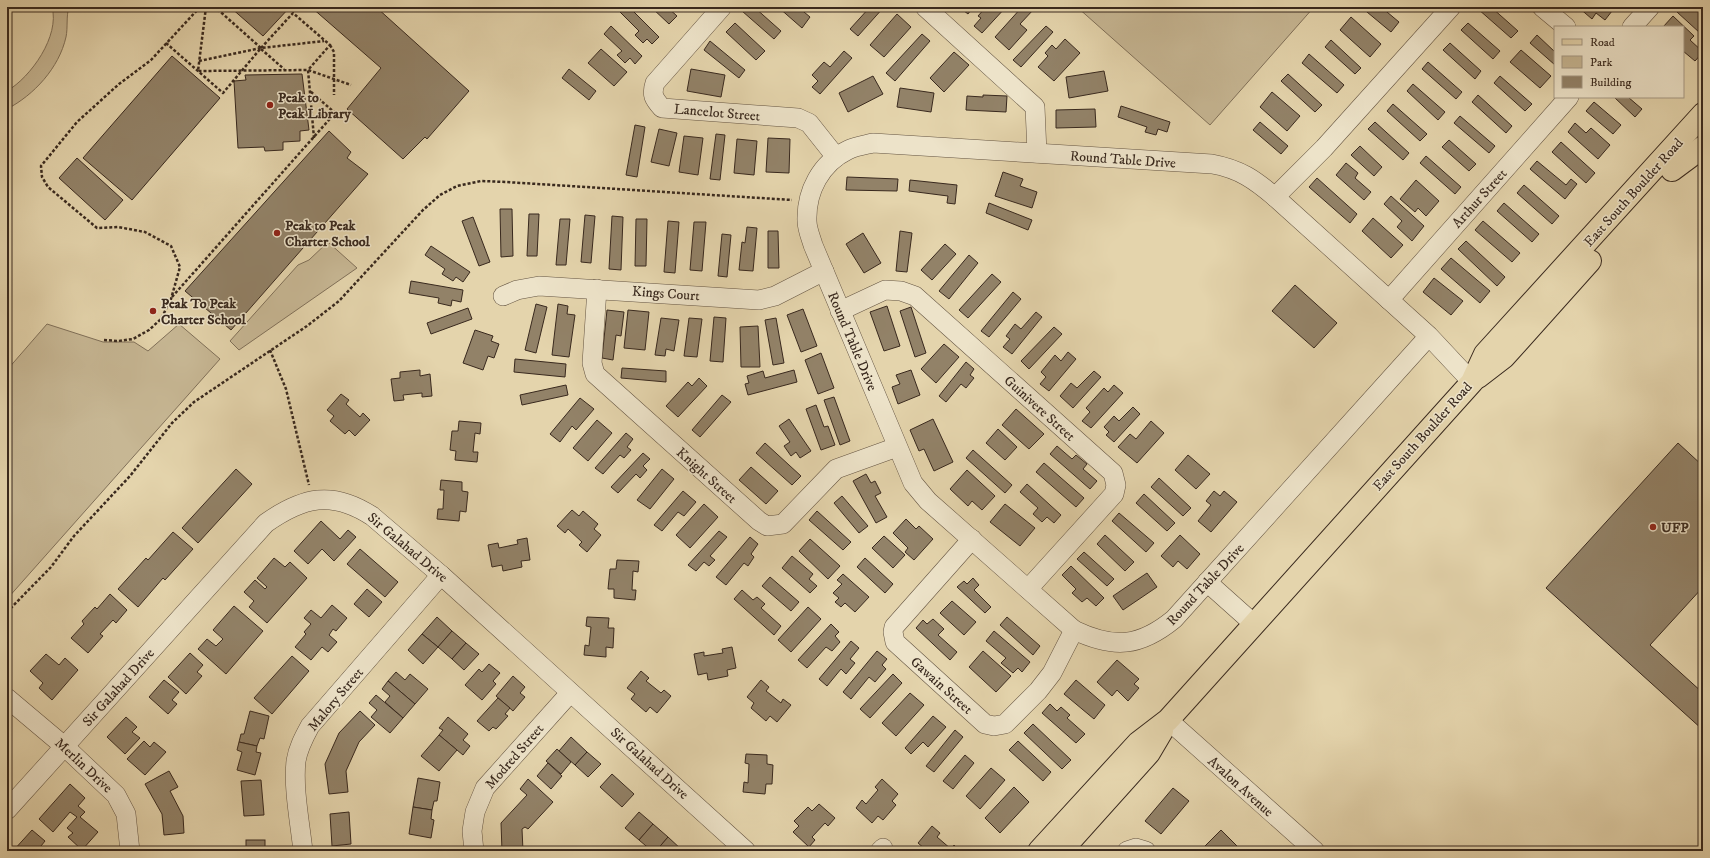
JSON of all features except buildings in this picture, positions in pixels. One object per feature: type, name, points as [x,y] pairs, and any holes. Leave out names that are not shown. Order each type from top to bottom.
[{"type":"main road","name":"East South Boulder Road","points":[[1040,851],[1138,743],[1168,720],[1472,382],[1485,354],[1703,114]]},
{"type":"main road","name":"East South Boulder Road","points":[[1672,170],[1703,136]]},
{"type":"main road","name":"East South Boulder Road","points":[[1672,170],[1703,147]]},
{"type":"main road","points":[[1472,382],[1504,357],[1672,170]]},
{"type":"main road","name":"East South Boulder Road","points":[[1061,851],[1149,753],[1168,720]]},
{"type":"street","name":"Lancelot Street","points":[[722,7],[655,83],[652,91],[654,99],[662,108],[798,118],[809,123],[836,157]]},
{"type":"street","points":[[925,7],[1035,106],[1036,153]]},
{"type":"street","points":[[1275,197],[1324,148],[1451,7]]},
{"type":"street","points":[[1542,7],[1565,26]]},
{"type":"street","points":[[1633,26],[1650,7]]},
{"type":"street","name":"Arthur Street","points":[[1389,300],[1568,98]]},
{"type":"street","name":"Round Table Drive","points":[[1429,336],[1174,618],[1160,630],[1137,641],[1112,643],[1094,640],[1074,630],[928,501],[913,483],[813,245],[807,222],[809,198],[822,171],[836,157],[849,149],[872,143],[1212,164],[1228,167],[1253,178],[1275,197],[1429,336],[1472,382]]},
{"type":"street","name":"Kings Court","points":[[503,296],[517,290],[539,286],[759,300],[775,296],[824,272]]},
{"type":"street","name":"Knight Street","points":[[597,289],[592,362],[595,374],[759,521],[767,526],[783,524],[836,469],[897,447]]},
{"type":"street","name":"Guinivere Street","points":[[840,311],[885,290],[901,290],[915,296],[1113,473],[1116,485],[1114,494],[1028,589]]},
{"type":"street","name":"Sir Galahad Drive","points":[[7,810],[266,522],[286,509],[313,500],[331,501],[359,508],[372,516],[441,575],[746,851]]},
{"type":"street","name":"Gawain Street","points":[[972,539],[894,627],[893,632],[895,642],[985,724],[994,726],[1005,724],[1038,691],[1052,673],[1074,630]]},
{"type":"street","name":"Malory Street","points":[[303,851],[296,779],[296,760],[301,742],[310,726],[441,575]]},
{"type":"street","points":[[1207,582],[1254,624]]},
{"type":"street","name":"Modred Street","points":[[474,851],[472,831],[474,812],[485,788],[570,693]]},
{"type":"street","name":"Merlin Drive","points":[[7,698],[64,746],[116,795],[126,814],[130,851]]},
{"type":"street","name":"Avalon Avenue","points":[[1168,720],[1315,851]]},
{"type":"street","points":[[1128,851],[1136,848],[1146,851]]},
{"type":"path","points":[[104,340],[118,341],[133,339],[149,330],[161,318],[171,299],[180,267],[171,246],[145,232],[118,227],[96,228],[48,187],[42,177],[41,166],[77,122],[119,84],[151,60],[200,7]]},
{"type":"path","points":[[198,71],[206,7]]},
{"type":"path","points":[[215,7],[284,69]]},
{"type":"path","points":[[166,43],[222,93],[293,13],[330,45],[334,52],[334,95]]},
{"type":"path","points":[[199,61],[261,48],[324,41]]},
{"type":"path","points":[[314,138],[308,70],[330,45]]},
{"type":"path","points":[[198,71],[284,69],[308,70],[350,85]]},
{"type":"path","points":[[171,299],[336,113],[310,91]]},
{"type":"path","points":[[7,612],[51,567],[74,536],[130,476],[172,424],[194,402],[307,326],[339,301],[423,210],[440,195],[456,186],[481,181],[786,200],[809,198]]},
{"type":"path","points":[[270,350],[286,389],[313,500]]},
{"type":"green space","points":[[52,7],[69,7],[67,33],[63,48],[51,70],[36,88],[27,96],[7,109],[7,91],[16,85],[34,66],[48,43],[52,30]]},
{"type":"green space","points":[[1077,7],[1314,7],[1210,125]]},
{"type":"green space","points":[[328,242],[357,268],[239,350],[230,341],[298,265],[309,260]]},
{"type":"green space","points":[[47,324],[103,342],[134,342],[148,351],[179,324],[220,359],[7,599],[7,370]]},
{"type":"place","name":"Peak to Peak Library","points":[[270,105]]},
{"type":"place","name":"Peak to Peak Charter School","points":[[277,233]]},
{"type":"place","name":"Peak To Peak Charter School","points":[[153,311]]},
{"type":"place","name":"UFP","points":[[1653,527]]}]
